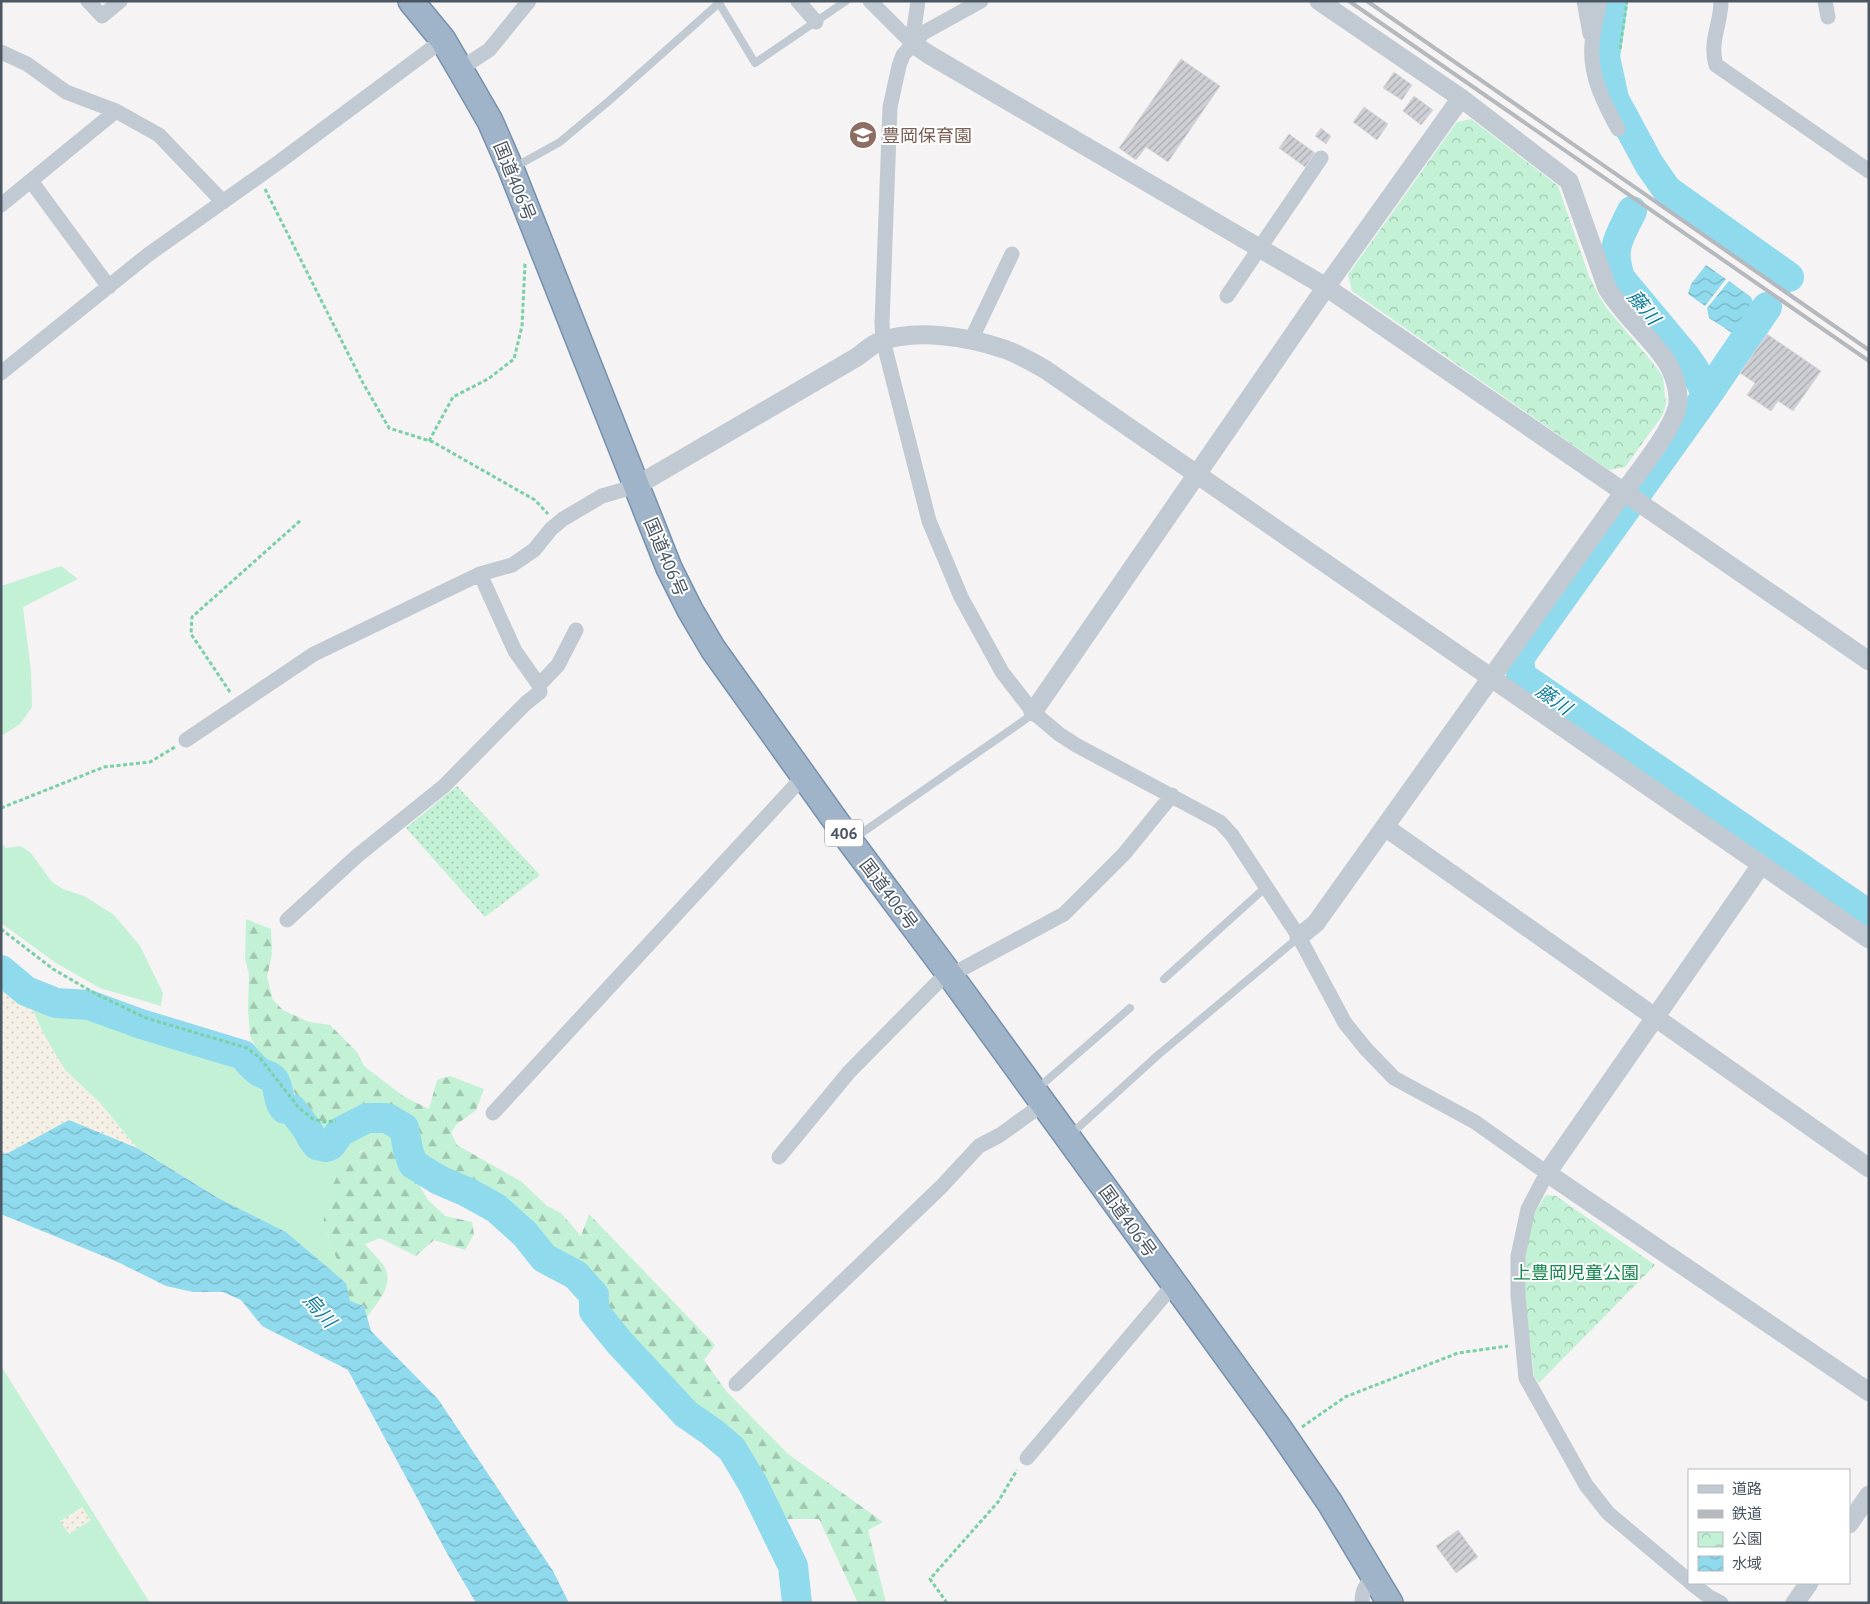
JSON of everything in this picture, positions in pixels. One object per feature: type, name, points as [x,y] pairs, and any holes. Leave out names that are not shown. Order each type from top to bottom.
[{"type":"highway","name":"国道406号","points":[[412,1],[443,40],[490,121],[512,169],[669,568],[690,610],[713,649],[850,841],[950,975],[1286,1438],[1330,1503],[1390,1603]]},
{"type":"street","points":[[88,1],[102,16],[120,1]]},
{"type":"street","points":[[460,69],[489,50],[528,1]]},
{"type":"street","points":[[798,1],[816,22]]},
{"type":"street","points":[[870,1],[912,43],[936,59],[1326,288],[1869,661]]},
{"type":"street","points":[[912,43],[917,19],[918,1]]},
{"type":"street","points":[[981,1],[922,33],[903,55],[899,66],[890,107],[882,323],[883,340],[929,521],[961,596],[1002,672],[1033,712],[1047,725],[1076,745],[1220,822],[1232,835],[1299,937],[1345,1023],[1366,1049],[1394,1078],[1475,1122],[1869,1392]]},
{"type":"street","points":[[1299,937],[1316,923],[1492,677],[1671,424],[1677,406],[1672,372],[1662,354],[1615,302],[1607,288],[1569,180],[1461,98],[1319,1]]},
{"type":"street","points":[[1584,1],[1592,45],[1594,74],[1604,103],[1618,129]]},
{"type":"street","points":[[1592,45],[1600,1]]},
{"type":"street","points":[[1721,1],[1721,15],[1713,45],[1716,65],[1869,171]]},
{"type":"street","points":[[1825,1],[1828,17]]},
{"type":"street","points":[[1,373],[149,254],[259,177],[443,40]]},
{"type":"street","points":[[1,52],[27,64],[66,92],[116,111],[159,135],[223,202]]},
{"type":"street","points":[[1033,712],[1326,288],[1461,98]]},
{"type":"street","points":[[1,205],[116,111]]},
{"type":"street","points":[[1227,296],[1258,247],[1320,158]]},
{"type":"street","points":[[31,181],[109,287]]},
{"type":"street","points":[[970,340],[1012,254]]},
{"type":"street","points":[[186,740],[314,654],[480,574],[512,565],[534,550],[558,523],[602,496],[636,486],[857,357],[877,342],[894,337],[926,336],[970,340],[1006,350],[1046,370],[1869,939]]},
{"type":"street","points":[[286,920],[357,856],[444,786],[526,703],[540,692],[539,685],[515,650],[480,574]]},
{"type":"street","points":[[539,685],[558,665],[576,630]]},
{"type":"street","points":[[493,1113],[803,776]]},
{"type":"street","points":[[779,1157],[849,1072],[938,982],[1064,914],[1124,854],[1172,796]]},
{"type":"street","points":[[1385,827],[1869,1168]]},
{"type":"street","points":[[1688,1580],[1608,1512],[1586,1485],[1526,1378],[1518,1295],[1518,1256],[1528,1209],[1547,1173],[1761,865]]},
{"type":"street","points":[[736,1384],[942,1186],[979,1146],[1000,1135],[1038,1098]]},
{"type":"street","points":[[1027,1458],[1174,1284]]},
{"type":"street","points":[[1850,1523],[1869,1495]]},
{"type":"street","points":[[1362,1603],[1362,1593],[1374,1577]]},
{"type":"street","points":[[1693,1584],[1721,1603]]},
{"type":"street","points":[[1795,1603],[1808,1584]]},
{"type":"lane","points":[[512,169],[560,142],[719,3],[755,64],[846,1]]},
{"type":"lane","points":[[850,841],[1026,719],[1033,712]]},
{"type":"lane","points":[[1164,979],[1266,887]]},
{"type":"lane","points":[[1067,1138],[1158,1055],[1299,937]]},
{"type":"lane","points":[[1038,1098],[1130,1008]]},
{"type":"path","points":[[1620,49],[1627,1]]},
{"type":"path","points":[[259,177],[363,383],[389,428],[429,441],[535,500],[558,523]]},
{"type":"path","points":[[429,441],[453,397],[488,379],[514,359],[522,326],[525,264],[540,243]]},
{"type":"path","points":[[239,705],[191,634],[192,617],[302,520]]},
{"type":"path","points":[[1,808],[104,767],[150,762],[186,740]]},
{"type":"path","points":[[1,929],[53,969],[96,994],[146,1018],[247,1048],[260,1058],[300,1108],[313,1119],[324,1122],[336,1122]]},
{"type":"path","points":[[1286,1438],[1346,1397],[1458,1353],[1522,1344]]},
{"type":"path","points":[[947,1603],[930,1579],[998,1502],[1017,1470],[1027,1458]]},
{"type":"green space","points":[[1471,119],[1558,186],[1589,276],[1599,296],[1608,310],[1663,377],[1666,405],[1662,416],[1625,467],[1609,470],[1352,291],[1348,275],[1457,122]]},
{"type":"green space","points":[[61,566],[78,579],[23,607],[31,671],[32,707],[20,724],[1,736],[1,586]]},
{"type":"green space","points":[[457,786],[540,875],[485,917],[406,828]]},
{"type":"green space","points":[[1,843],[6,848],[20,846],[30,852],[52,882],[63,889],[84,896],[114,915],[140,946],[163,993],[161,1006],[100,988],[56,963],[1,923]]},
{"type":"green space","points":[[246,919],[271,929],[272,954],[267,977],[273,1000],[283,1010],[309,1022],[330,1025],[357,1052],[364,1066],[403,1096],[429,1109],[437,1080],[450,1076],[484,1089],[476,1110],[457,1124],[451,1132],[457,1145],[522,1182],[547,1206],[561,1213],[581,1236],[589,1214],[715,1345],[704,1360],[726,1391],[788,1454],[883,1522],[868,1530],[886,1603],[858,1603],[819,1519],[770,1519],[753,1484],[732,1449],[686,1414],[619,1342],[594,1311],[594,1295],[576,1275],[544,1258],[525,1234],[496,1208],[468,1192],[439,1180],[413,1164],[413,1175],[428,1200],[445,1216],[472,1222],[474,1234],[465,1250],[434,1240],[416,1256],[380,1238],[365,1244],[385,1268],[387,1275],[386,1288],[367,1317],[364,1306],[349,1301],[346,1283],[323,1224],[329,1192],[346,1160],[370,1147],[372,1135],[379,1122],[367,1115],[337,1129],[326,1144],[319,1142],[314,1137],[297,1096],[257,1049],[250,1036],[248,1007],[249,975],[245,958]]},
{"type":"green space","points":[[25,994],[54,1006],[88,1010],[239,1059],[260,1076],[268,1078],[272,1082],[278,1106],[283,1112],[290,1113],[316,1148],[326,1151],[333,1148],[348,1132],[368,1120],[379,1122],[372,1135],[370,1147],[359,1152],[327,1210],[323,1224],[346,1283],[286,1232],[218,1198],[137,1148],[100,1103],[65,1070],[44,1035]]},
{"type":"green space","name":"上豊岡児童公園","points":[[1546,1195],[1556,1196],[1655,1265],[1539,1383],[1534,1376],[1525,1296],[1525,1260],[1533,1214]]},
{"type":"green space","points":[[1,1366],[150,1603],[1,1603]]},
{"type":"sand","points":[[1,979],[25,994],[44,1035],[65,1070],[100,1103],[137,1148],[69,1120],[8,1153],[1,1154]]},
{"type":"sand","points":[[82,1507],[91,1520],[69,1534],[60,1521]]},
{"type":"water","points":[[1706,265],[1726,279],[1705,306],[1688,294],[1691,284]]},
{"type":"water","points":[[1729,281],[1751,297],[1758,314],[1740,338],[1709,318],[1707,308]]},
{"type":"water","name":"烏川","points":[[69,1120],[137,1148],[218,1198],[286,1232],[346,1283],[350,1301],[364,1306],[371,1331],[438,1399],[553,1571],[569,1603],[476,1603],[348,1370],[262,1326],[241,1300],[223,1292],[193,1292],[166,1286],[120,1263],[1,1214],[1,1154],[8,1153]]},
{"type":"building","points":[[1181,59],[1220,86],[1168,162],[1146,147],[1136,160],[1119,148]]},
{"type":"building","points":[[1394,72],[1412,85],[1402,100],[1383,88]]},
{"type":"building","points":[[1414,96],[1433,110],[1421,125],[1403,111]]},
{"type":"building","points":[[1364,107],[1388,124],[1377,140],[1353,122]]},
{"type":"building","points":[[1321,128],[1331,136],[1326,144],[1315,136]]},
{"type":"building","points":[[1289,134],[1315,153],[1305,167],[1279,148]]},
{"type":"building","points":[[1767,334],[1821,371],[1793,411],[1778,401],[1771,411],[1747,395],[1755,383],[1740,373]]},
{"type":"building","points":[[1458,1530],[1478,1557],[1456,1573],[1436,1546]]},
{"type":"waterway","name":"藤川","points":[[1613,1],[1605,57],[1614,99],[1649,164],[1667,190],[1789,277]]},
{"type":"waterway","name":"藤川","points":[[1632,211],[1617,243],[1616,258],[1620,278],[1685,356],[1707,395]]},
{"type":"waterway","name":"藤川","points":[[1767,307],[1707,395],[1519,658],[1521,676],[1869,915]]},
{"type":"waterway","points":[[1,970],[26,991],[56,1003],[89,1005],[141,1024],[243,1055],[255,1068],[274,1080],[282,1106],[285,1109],[292,1109],[317,1145],[326,1147],[331,1145],[340,1132],[367,1118],[387,1118],[404,1128],[413,1164],[439,1180],[467,1192],[496,1208],[525,1234],[544,1258],[576,1275],[594,1295],[594,1311],[619,1342],[686,1414],[732,1449],[753,1484],[793,1566],[797,1603]]},
{"type":"railway","points":[[1349,1],[1869,361]]},
{"type":"railway","points":[[1367,1],[1869,350]]},
{"type":"place","name":"豊岡保育園","points":[[863,135]]}]
